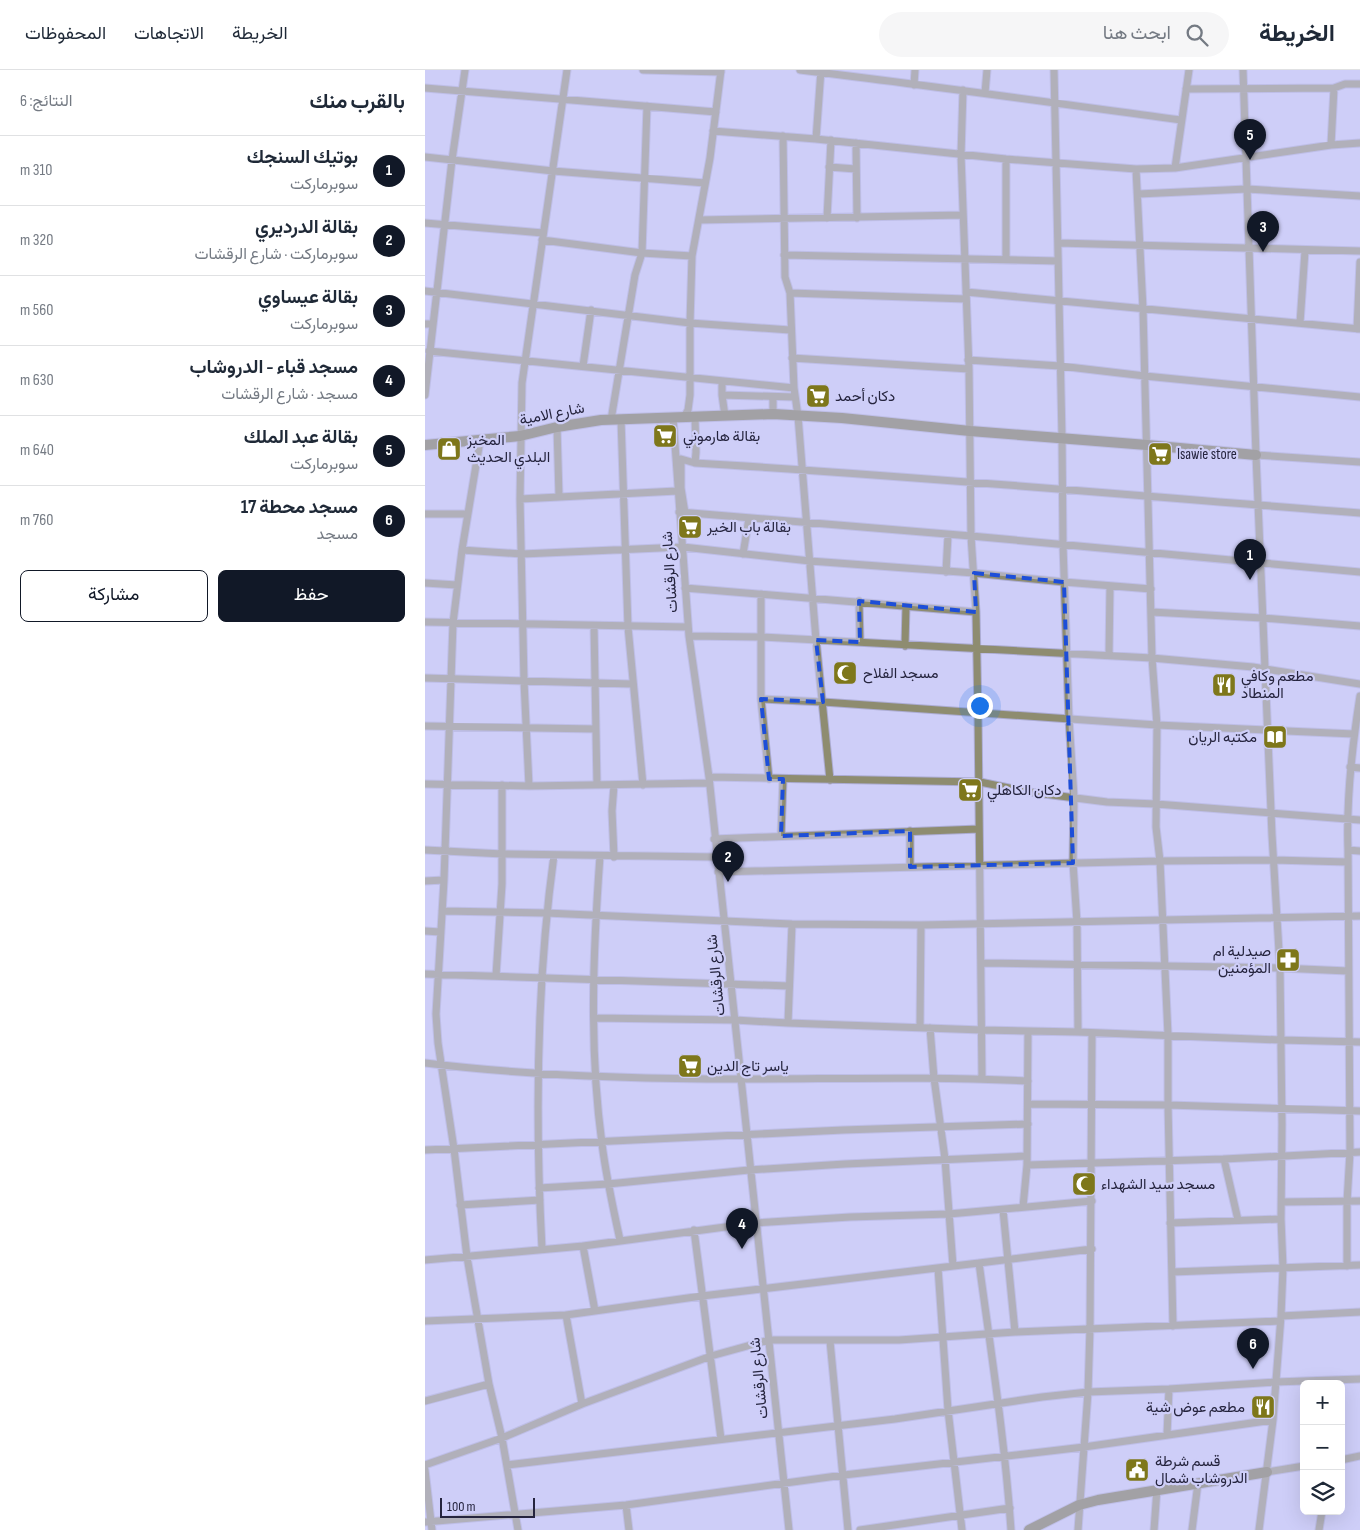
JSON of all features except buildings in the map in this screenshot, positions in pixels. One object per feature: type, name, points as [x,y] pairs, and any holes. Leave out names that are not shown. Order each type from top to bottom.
[{"type":"street","points":[[425,395],[429,351],[429,324],[436,293],[465,70]]},
{"type":"street","points":[[529,786],[524,681],[520,499],[522,383],[567,70]]},
{"type":"street","points":[[643,70],[721,71],[705,183],[692,256],[689,417],[696,452],[695,463]]},
{"type":"street","points":[[800,70],[820,71],[1181,120]]},
{"type":"street","points":[[914,85],[915,70]]},
{"type":"street","points":[[985,93],[987,70]]},
{"type":"street","points":[[1055,70],[1063,438],[1063,545],[1069,719],[1074,797],[1073,863],[1077,922],[1078,1032]]},
{"type":"street","points":[[1175,168],[1189,70]]},
{"type":"street","points":[[1243,70],[1253,386],[1273,860],[1278,917],[1281,1040],[1281,1219],[1283,1268],[1273,1420],[1259,1530]]},
{"type":"street","points":[[816,139],[820,71]]},
{"type":"street","points":[[1186,89],[1333,88],[1345,84],[1360,84]]},
{"type":"street","points":[[425,88],[716,112]]},
{"type":"street","points":[[1331,145],[1333,88]]},
{"type":"street","points":[[963,90],[961,155],[969,369],[971,536],[976,612],[980,782],[979,866],[983,1030],[982,1079]]},
{"type":"street","points":[[643,785],[632,684],[623,492],[616,419],[618,369],[635,275],[642,253],[647,106]]},
{"type":"street","points":[[713,131],[831,140],[1056,164],[1136,169],[1175,168],[1331,145],[1360,143]]},
{"type":"street","points":[[783,136],[785,277],[790,293],[793,388],[798,416],[829,780]]},
{"type":"street","points":[[827,218],[831,140]]},
{"type":"street","points":[[856,143],[857,218]]},
{"type":"street","points":[[425,157],[553,171],[705,183]]},
{"type":"street","points":[[1006,159],[1006,259]]},
{"type":"street","points":[[829,167],[856,169]]},
{"type":"street","points":[[1136,169],[1143,309],[1151,612],[1157,725],[1156,827],[1160,860],[1166,966],[1173,1326]]},
{"type":"street","points":[[1138,194],[1247,190],[1295,191],[1360,196]]},
{"type":"street","points":[[699,220],[963,215]]},
{"type":"street","points":[[425,223],[542,236],[642,253],[692,256]]},
{"type":"street","points":[[1058,243],[1360,251]]},
{"type":"street","points":[[1301,323],[1305,251]]},
{"type":"street","points":[[784,255],[1058,261]]},
{"type":"street","points":[[790,293],[966,296],[1059,300],[1358,329],[1360,262]]},
{"type":"street","points":[[425,291],[690,323],[790,330]]},
{"type":"street","points":[[583,366],[591,310]]},
{"type":"street","points":[[429,351],[793,388]]},
{"type":"street","points":[[792,358],[969,369]]},
{"type":"street","points":[[968,360],[1060,366],[1360,397]]},
{"type":"street","points":[[722,381],[725,416]]},
{"type":"street","points":[[722,395],[794,397]]},
{"type":"street","points":[[771,397],[773,399],[773,414]]},
{"type":"street","name":"شارع الامية","points":[[425,445],[520,436],[557,427],[616,419],[773,414],[842,418],[970,431],[1147,444],[1256,455]]},
{"type":"street","name":"شارع الرقشات","points":[[673,417],[677,491],[682,512],[689,636],[709,780],[749,1170],[764,1288],[789,1530]]},
{"type":"street","points":[[557,427],[559,496]]},
{"type":"street","points":[[480,441],[462,550],[453,623],[444,880],[435,1014],[467,1257],[489,1384],[502,1438],[518,1530]]},
{"type":"street","points":[[1256,455],[1360,462]]},
{"type":"street","points":[[1360,513],[1063,488],[695,463],[681,459],[680,465],[683,472],[681,488],[682,512],[971,536],[1360,572]]},
{"type":"street","points":[[520,499],[623,492],[677,491]]},
{"type":"street","points":[[425,514],[468,514]]},
{"type":"street","points":[[743,554],[749,518]]},
{"type":"street","points":[[946,572],[948,535]]},
{"type":"street","points":[[462,550],[522,554],[683,547],[810,561],[1151,589]]},
{"type":"street","points":[[425,583],[457,585]]},
{"type":"street","points":[[1109,655],[1110,586]]},
{"type":"street","points":[[685,588],[976,612]]},
{"type":"street","points":[[761,594],[761,699],[769,779]]},
{"type":"street","points":[[859,601],[860,642]]},
{"type":"street","points":[[905,646],[906,606]]},
{"type":"street","points":[[1151,612],[1360,626]]},
{"type":"street","points":[[425,622],[689,627]]},
{"type":"street","points":[[594,626],[597,785]]},
{"type":"street","points":[[689,636],[761,637],[1153,658],[1265,669],[1360,684]]},
{"type":"street","points":[[425,678],[632,684]]},
{"type":"street","points":[[1347,1266],[1347,1202],[1350,1152],[1349,850],[1347,819],[1350,767],[1360,696]]},
{"type":"street","points":[[761,699],[1157,725],[1355,734]]},
{"type":"street","points":[[425,726],[596,729]]},
{"type":"street","points":[[1350,767],[1360,768]]},
{"type":"street","points":[[425,784],[502,786],[643,785],[709,780],[769,779],[980,782],[1029,792],[1107,802],[1271,812],[1360,820]]},
{"type":"street","points":[[781,836],[783,779]]},
{"type":"street","points":[[614,785],[612,811],[614,856]]},
{"type":"street","points":[[496,976],[503,854],[502,786]]},
{"type":"street","points":[[714,839],[979,829]]},
{"type":"street","points":[[909,831],[909,867]]},
{"type":"street","points":[[425,850],[503,854],[716,857]]},
{"type":"street","points":[[1349,850],[1360,851]]},
{"type":"street","points":[[542,1249],[537,1145],[537,1074],[546,913],[554,855]]},
{"type":"street","points":[[600,856],[595,915],[593,979],[597,1077],[601,1142],[620,1240]]},
{"type":"street","points":[[718,872],[1160,860],[1348,862]]},
{"type":"street","points":[[425,881],[444,880]]},
{"type":"street","points":[[442,911],[546,913],[792,924],[921,925],[1360,916]]},
{"type":"street","points":[[788,1023],[792,924]]},
{"type":"street","points":[[920,1027],[921,925]]},
{"type":"street","points":[[425,931],[440,932]]},
{"type":"street","points":[[981,963],[1349,971]]},
{"type":"street","points":[[425,974],[789,986]]},
{"type":"street","points":[[594,1018],[735,1020],[1360,1042]]},
{"type":"street","points":[[930,1028],[933,1078],[942,1126],[953,1266]]},
{"type":"street","points":[[1023,1207],[1027,1165],[1028,1031]]},
{"type":"street","points":[[1078,1530],[1090,1328],[1092,1034]]},
{"type":"street","points":[[425,1063],[537,1074],[597,1077],[741,1079],[933,1078],[1028,1081]]},
{"type":"street","points":[[1028,1104],[1168,1105],[1360,1111]]},
{"type":"street","points":[[425,1150],[942,1126],[1027,1124]]},
{"type":"street","points":[[1027,1165],[1224,1159],[1360,1152]]},
{"type":"street","points":[[539,1188],[608,1184],[749,1170],[1027,1156]]},
{"type":"street","points":[[1224,1159],[1238,1220]]},
{"type":"street","points":[[460,1205],[540,1200]]},
{"type":"street","points":[[425,1260],[583,1246],[755,1223],[850,1217],[949,1214],[1092,1201]]},
{"type":"street","points":[[1282,1202],[1360,1201]]},
{"type":"street","points":[[1003,1210],[1015,1332]]},
{"type":"street","points":[[1170,1223],[1281,1219]]},
{"type":"street","points":[[695,1230],[721,1439]]},
{"type":"street","points":[[583,1246],[595,1311]]},
{"type":"street","points":[[425,1321],[566,1316],[764,1288],[979,1264],[1092,1249]]},
{"type":"street","points":[[979,1264],[988,1334],[994,1363],[1011,1530]]},
{"type":"street","points":[[1171,1272],[1360,1265]]},
{"type":"street","points":[[938,1268],[941,1336],[962,1530]]},
{"type":"street","points":[[425,1465],[502,1438],[582,1404],[711,1356],[769,1340],[899,1340],[1090,1328],[1173,1326],[1360,1312]]},
{"type":"street","points":[[566,1316],[582,1404]]},
{"type":"street","points":[[830,1341],[848,1530]]},
{"type":"street","points":[[507,1465],[895,1419],[948,1410],[1087,1392],[1360,1379]]},
{"type":"street","points":[[425,1401],[489,1384]]},
{"type":"street","points":[[1167,1436],[1169,1389]]},
{"type":"street","points":[[428,1522],[626,1505],[844,1475],[1084,1448],[1273,1420]]},
{"type":"street","points":[[1345,1459],[1360,1456]]},
{"type":"street","points":[[1029,1530],[1079,1505],[1098,1500],[1300,1467]]},
{"type":"street","points":[[425,1470],[428,1522],[431,1530]]},
{"type":"street","points":[[1192,1530],[1198,1483]]},
{"type":"street","points":[[1154,1530],[1157,1489]]},
{"type":"street","points":[[626,1505],[629,1530]]},
{"type":"street","points":[[860,1530],[1010,1508]]},
{"type":"street","points":[[1319,1530],[1321,1515]]},
{"type":"highlighted area","points":[[974,573],[1064,582],[1073,863],[910,867],[910,831],[781,836],[783,779],[769,779],[761,699],[823,702],[816,640],[860,642],[859,601],[976,612]]},
{"type":"place","name":"بقالة عبد الملك","points":[[1250,160]]},
{"type":"place","name":"بقالة عيساوي","points":[[1263,252]]},
{"type":"place","name":"دكان أحمد","points":[[818,396]]},
{"type":"place","name":"بقالة هارموني","points":[[665,436]]},
{"type":"place","name":"المخبز البلدي الحديث","points":[[449,449]]},
{"type":"place","name":"Isawie store","points":[[1160,454]]},
{"type":"place","name":"بقالة باب الخير","points":[[690,527]]},
{"type":"place","name":"بوتيك السنجك","points":[[1250,580]]},
{"type":"place","name":"مسجد الفلاح","points":[[845,673]]},
{"type":"place","name":"مطعم وكافي المنطاد","points":[[1224,685]]},
{"type":"place","name":"مكتبه الريان","points":[[1275,737]]},
{"type":"place","name":"دكان الكاهلي","points":[[970,790]]},
{"type":"place","name":"بقالة الدرديري","points":[[728,882]]},
{"type":"place","name":"صيدلية ام المؤمنين","points":[[1288,960]]},
{"type":"place","name":"ياسر تاج الدين","points":[[690,1066]]},
{"type":"place","name":"مسجد سيد الشهداء","points":[[1084,1184]]},
{"type":"place","name":"مسجد قباء - الدروشاب","points":[[742,1249]]},
{"type":"place","name":"مسجد محطة 17","points":[[1253,1369]]},
{"type":"place","name":"مطعم عوض شية","points":[[1263,1407]]},
{"type":"place","name":"قسم شرطة الدروشاب شمال","points":[[1137,1470]]}]
